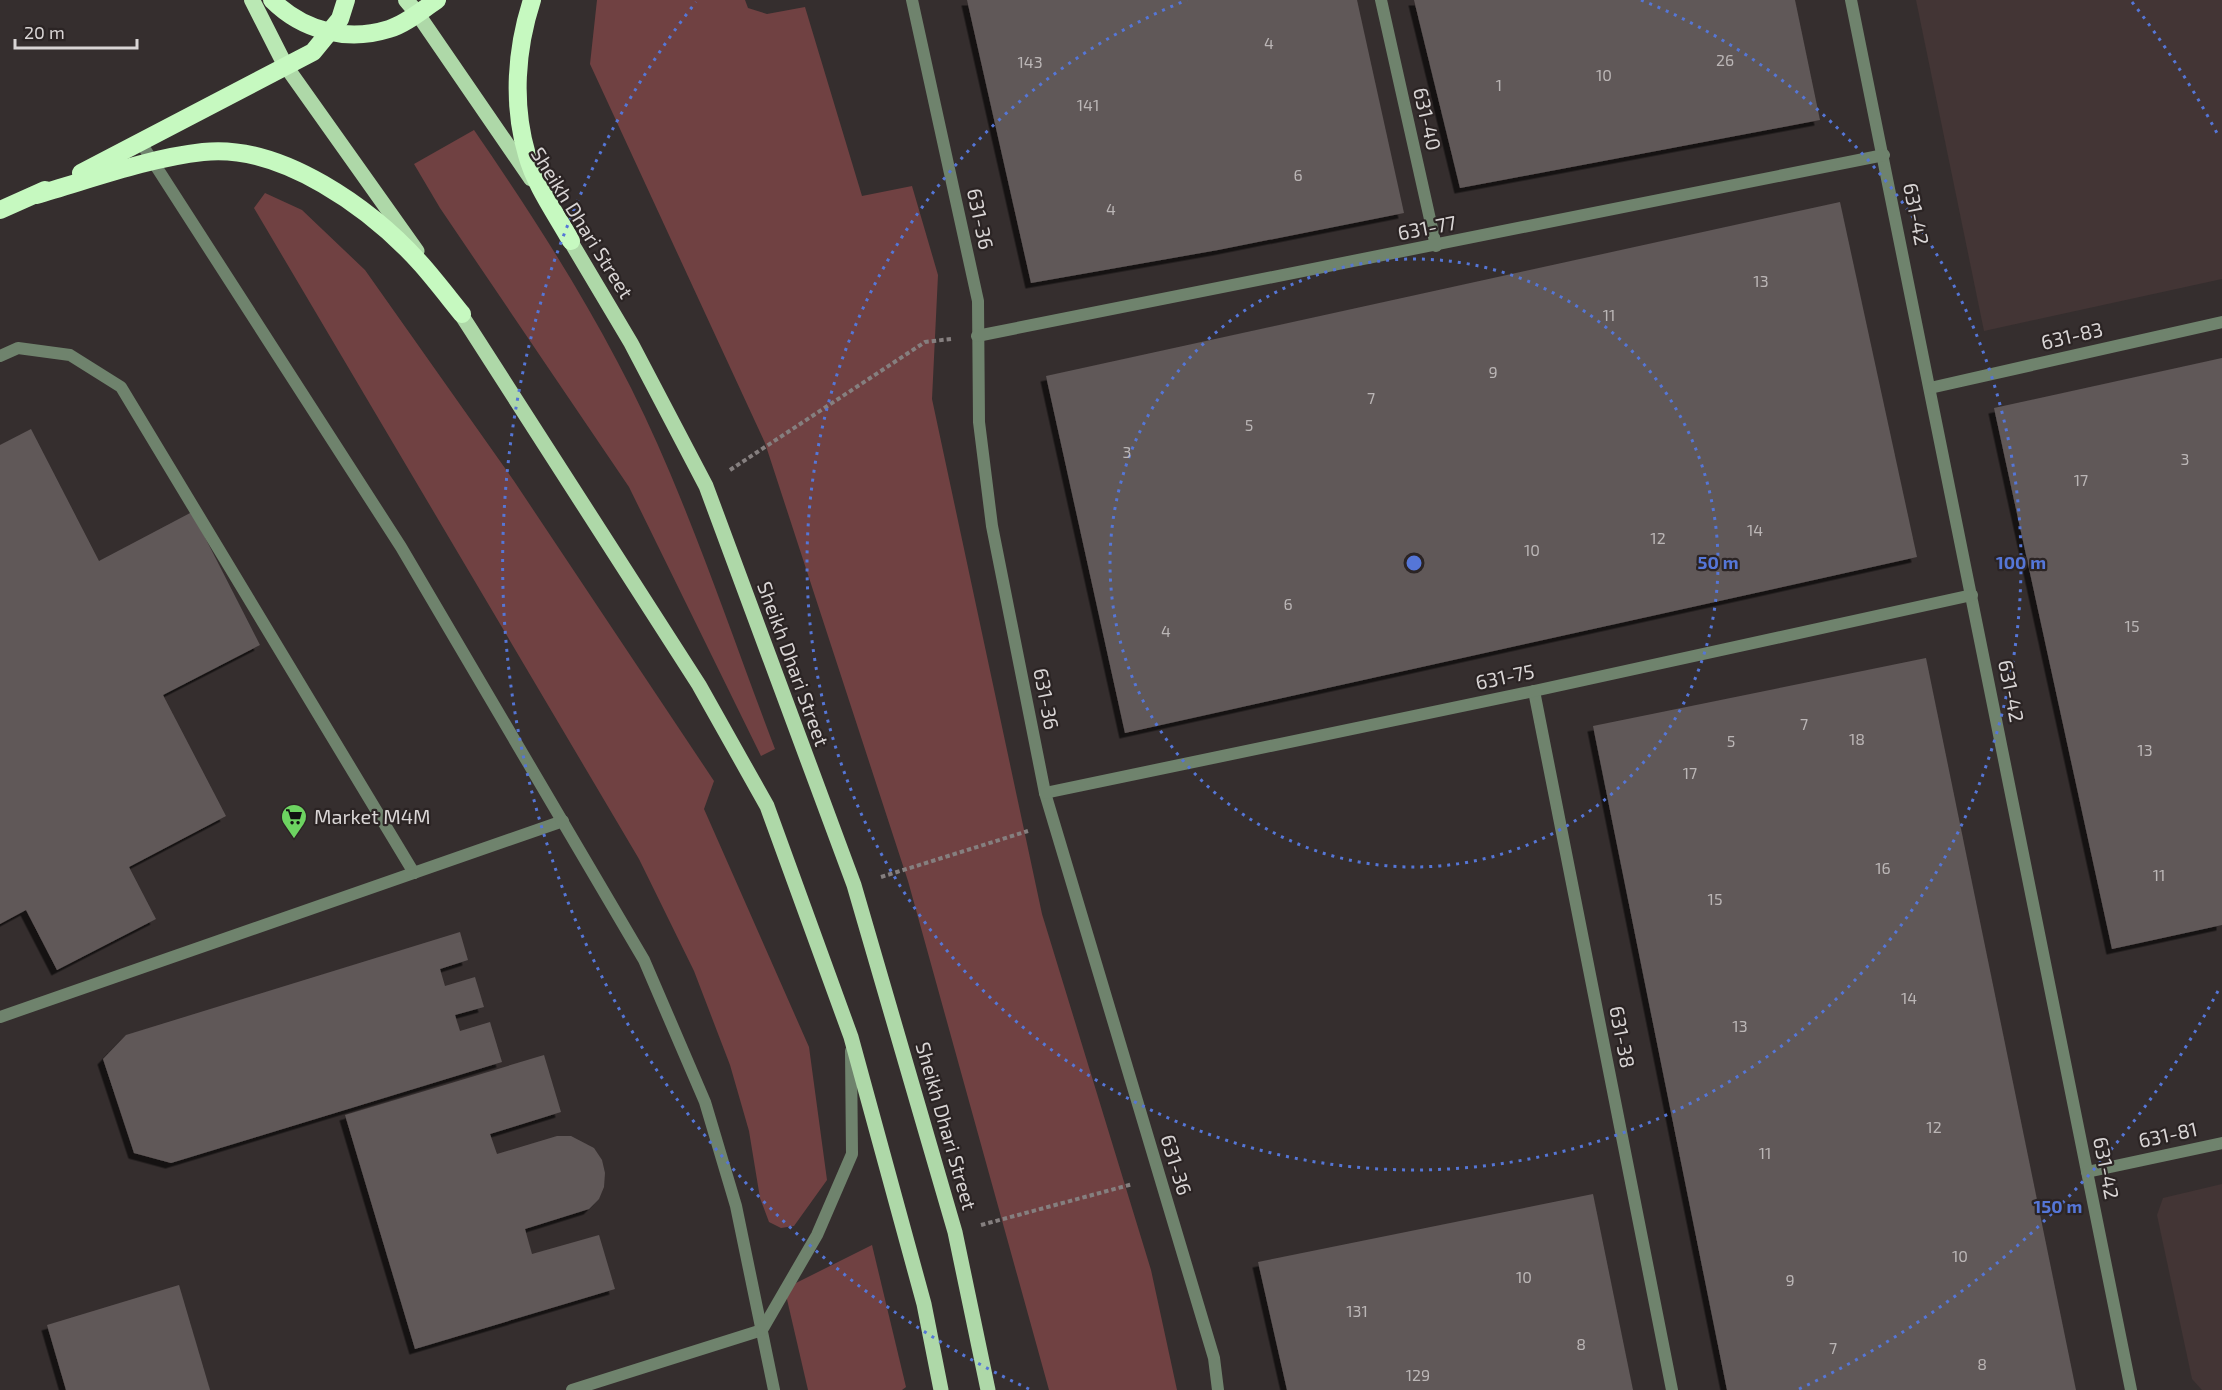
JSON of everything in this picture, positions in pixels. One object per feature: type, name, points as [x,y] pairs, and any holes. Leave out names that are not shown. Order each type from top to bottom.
[{"type":"highway","points":[[252,0],[285,65]]},
{"type":"highway","points":[[272,0],[283,12],[301,22],[330,32],[360,35],[391,28]]},
{"type":"highway","points":[[313,52],[340,19],[346,0]]},
{"type":"highway","points":[[0,210],[36,195],[141,143],[285,65],[313,52],[391,28],[411,7],[437,0]]},
{"type":"highway","points":[[532,0],[519,54],[517,88],[520,122],[527,156],[571,241]]},
{"type":"highway","points":[[36,195],[202,152],[234,151],[270,160],[331,189],[376,221],[421,264],[462,314]]},
{"type":"main road","name":"Sheikh Dhari Street","points":[[411,7],[571,241],[631,343],[706,486],[854,885],[954,1232],[988,1390]]},
{"type":"main road","points":[[285,65],[462,314],[699,686],[767,806],[851,1037],[924,1304],[941,1390]]},
{"type":"street","name":"631-36","points":[[912,0],[978,301],[979,422],[992,526],[1045,793],[1214,1358],[1218,1390]]},
{"type":"street","name":"631-40","points":[[1381,0],[1436,246]]},
{"type":"street","name":"631-42","points":[[1851,0],[2132,1390]]},
{"type":"street","points":[[141,143],[401,548],[644,960],[705,1102],[736,1206],[774,1390]]},
{"type":"street","name":"631-77","points":[[977,336],[1884,155]]},
{"type":"street","name":"631-83","points":[[1930,388],[2222,322]]},
{"type":"street","points":[[0,356],[18,348],[70,355],[121,387],[414,873]]},
{"type":"street","name":"631-75","points":[[1045,793],[1534,691],[1972,595]]},
{"type":"street","name":"631-38","points":[[1534,691],[1672,1390]]},
{"type":"street","points":[[0,1017],[563,821]]},
{"type":"street","points":[[572,1390],[762,1330],[817,1235],[852,1154],[851,1037]]},
{"type":"street","name":"631-81","points":[[2087,1172],[2222,1143]]},
{"type":"path","points":[[706,486],[925,342],[977,336]]},
{"type":"path","points":[[854,885],[1054,823]]},
{"type":"path","points":[[954,1232],[1159,1176]]},
{"type":"shaded area","points":[[597,0],[745,0],[748,8],[767,14],[805,7],[862,196],[912,186],[938,275],[932,399],[1042,914],[1151,1270],[1177,1390],[1049,1390],[908,881],[765,443],[590,64]]},
{"type":"shaded area","points":[[1916,0],[2222,0],[2222,279],[1984,331]]},
{"type":"shaded area","points":[[474,130],[529,212],[581,296],[650,427],[698,541],[775,749],[761,756],[629,487],[440,208],[414,164]]},
{"type":"shaded area","points":[[265,193],[302,210],[365,270],[514,481],[714,781],[704,809],[809,1047],[827,1180],[794,1226],[781,1228],[769,1222],[760,1198],[749,1131],[730,1065],[694,971],[639,859],[254,208]]},
{"type":"shaded area","points":[[2222,1184],[2222,1390],[2202,1390],[2192,1379],[2157,1215],[2163,1198]]},
{"type":"shaded area","points":[[872,1245],[906,1387],[902,1390],[808,1390],[786,1295],[792,1285]]},
{"type":"building","points":[[967,0],[1357,0],[1404,213],[1218,250],[1031,283]]},
{"type":"building","points":[[1414,0],[1795,0],[1820,120],[1460,188]]},
{"type":"building","points":[[1840,202],[1917,557],[1125,733],[1046,376]]},
{"type":"building","points":[[2222,358],[2222,925],[2112,949],[1994,408]]},
{"type":"building","points":[[31,429],[99,561],[192,512],[260,645],[163,695],[226,816],[129,867],[156,919],[57,970],[26,910],[0,924],[0,445]]},
{"type":"building","points":[[1926,658],[2076,1390],[1727,1390],[1593,726]]},
{"type":"building","points":[[460,932],[468,960],[440,969],[445,986],[475,977],[484,1007],[455,1015],[460,1031],[490,1022],[502,1062],[171,1163],[134,1153],[103,1059],[126,1035]]},
{"type":"building","points":[[544,1055],[561,1112],[490,1134],[497,1154],[557,1136],[571,1136],[594,1148],[602,1160],[605,1173],[604,1187],[599,1199],[589,1209],[525,1229],[532,1254],[599,1235],[615,1289],[415,1349],[345,1115]]},
{"type":"building","points":[[1593,1194],[1633,1390],[1287,1390],[1258,1262]]},
{"type":"building","points":[[179,1285],[210,1390],[66,1390],[47,1325]]},
{"type":"place","name":"Market M4M","points":[[294,840]]}]
